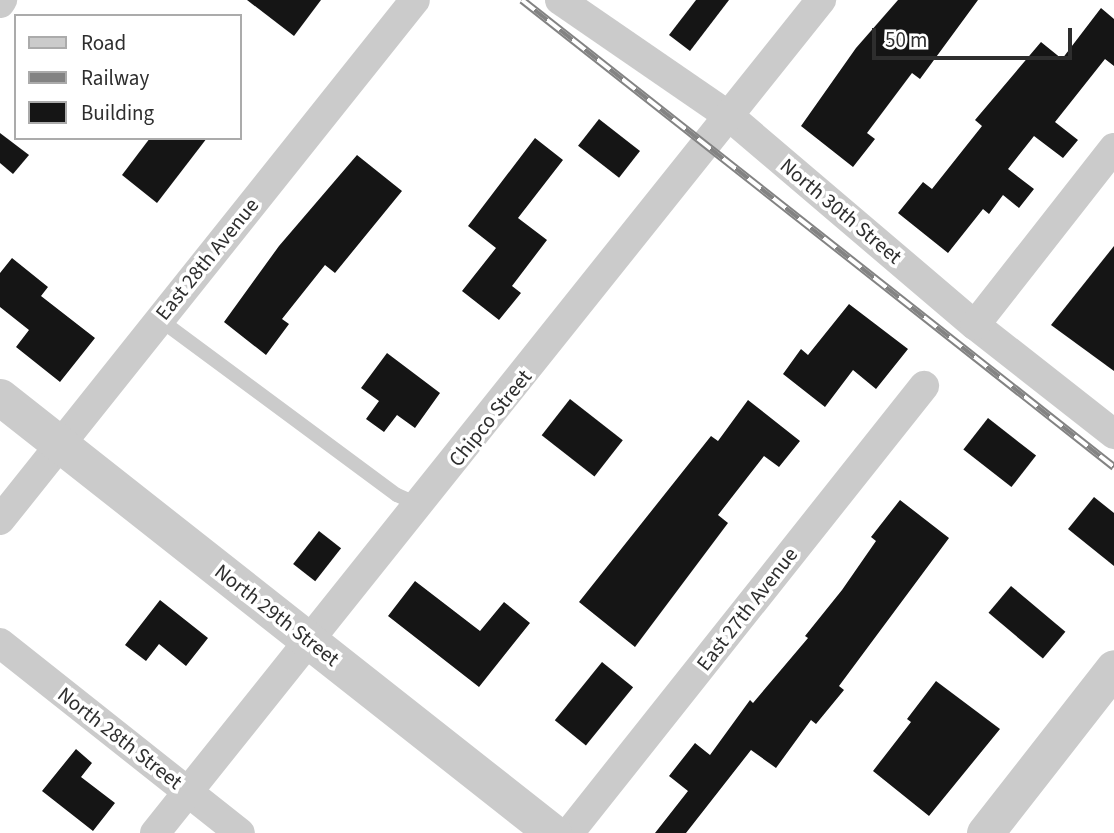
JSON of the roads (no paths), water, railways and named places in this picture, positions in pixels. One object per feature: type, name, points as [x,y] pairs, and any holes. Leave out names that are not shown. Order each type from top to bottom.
[{"type":"street","name":"East 28th Avenue","points":[[0,520],[415,0]]},
{"type":"street","name":"North 30th Street","points":[[560,0],[729,116],[975,325],[1114,434]]},
{"type":"street","name":"Chipco Street","points":[[155,833],[420,505],[821,0]]},
{"type":"street","points":[[975,325],[1114,148]]},
{"type":"street","name":"East 27th Avenue","points":[[569,833],[924,386]]},
{"type":"street","name":"North 29th Street","points":[[0,397],[553,833]]},
{"type":"street","name":"North 28th Street","points":[[0,643],[240,833]]},
{"type":"street","points":[[985,833],[1114,668]]},
{"type":"lane","points":[[159,319],[397,495],[420,505]]},
{"type":"railway","points":[[522,0],[1114,467]]}]
